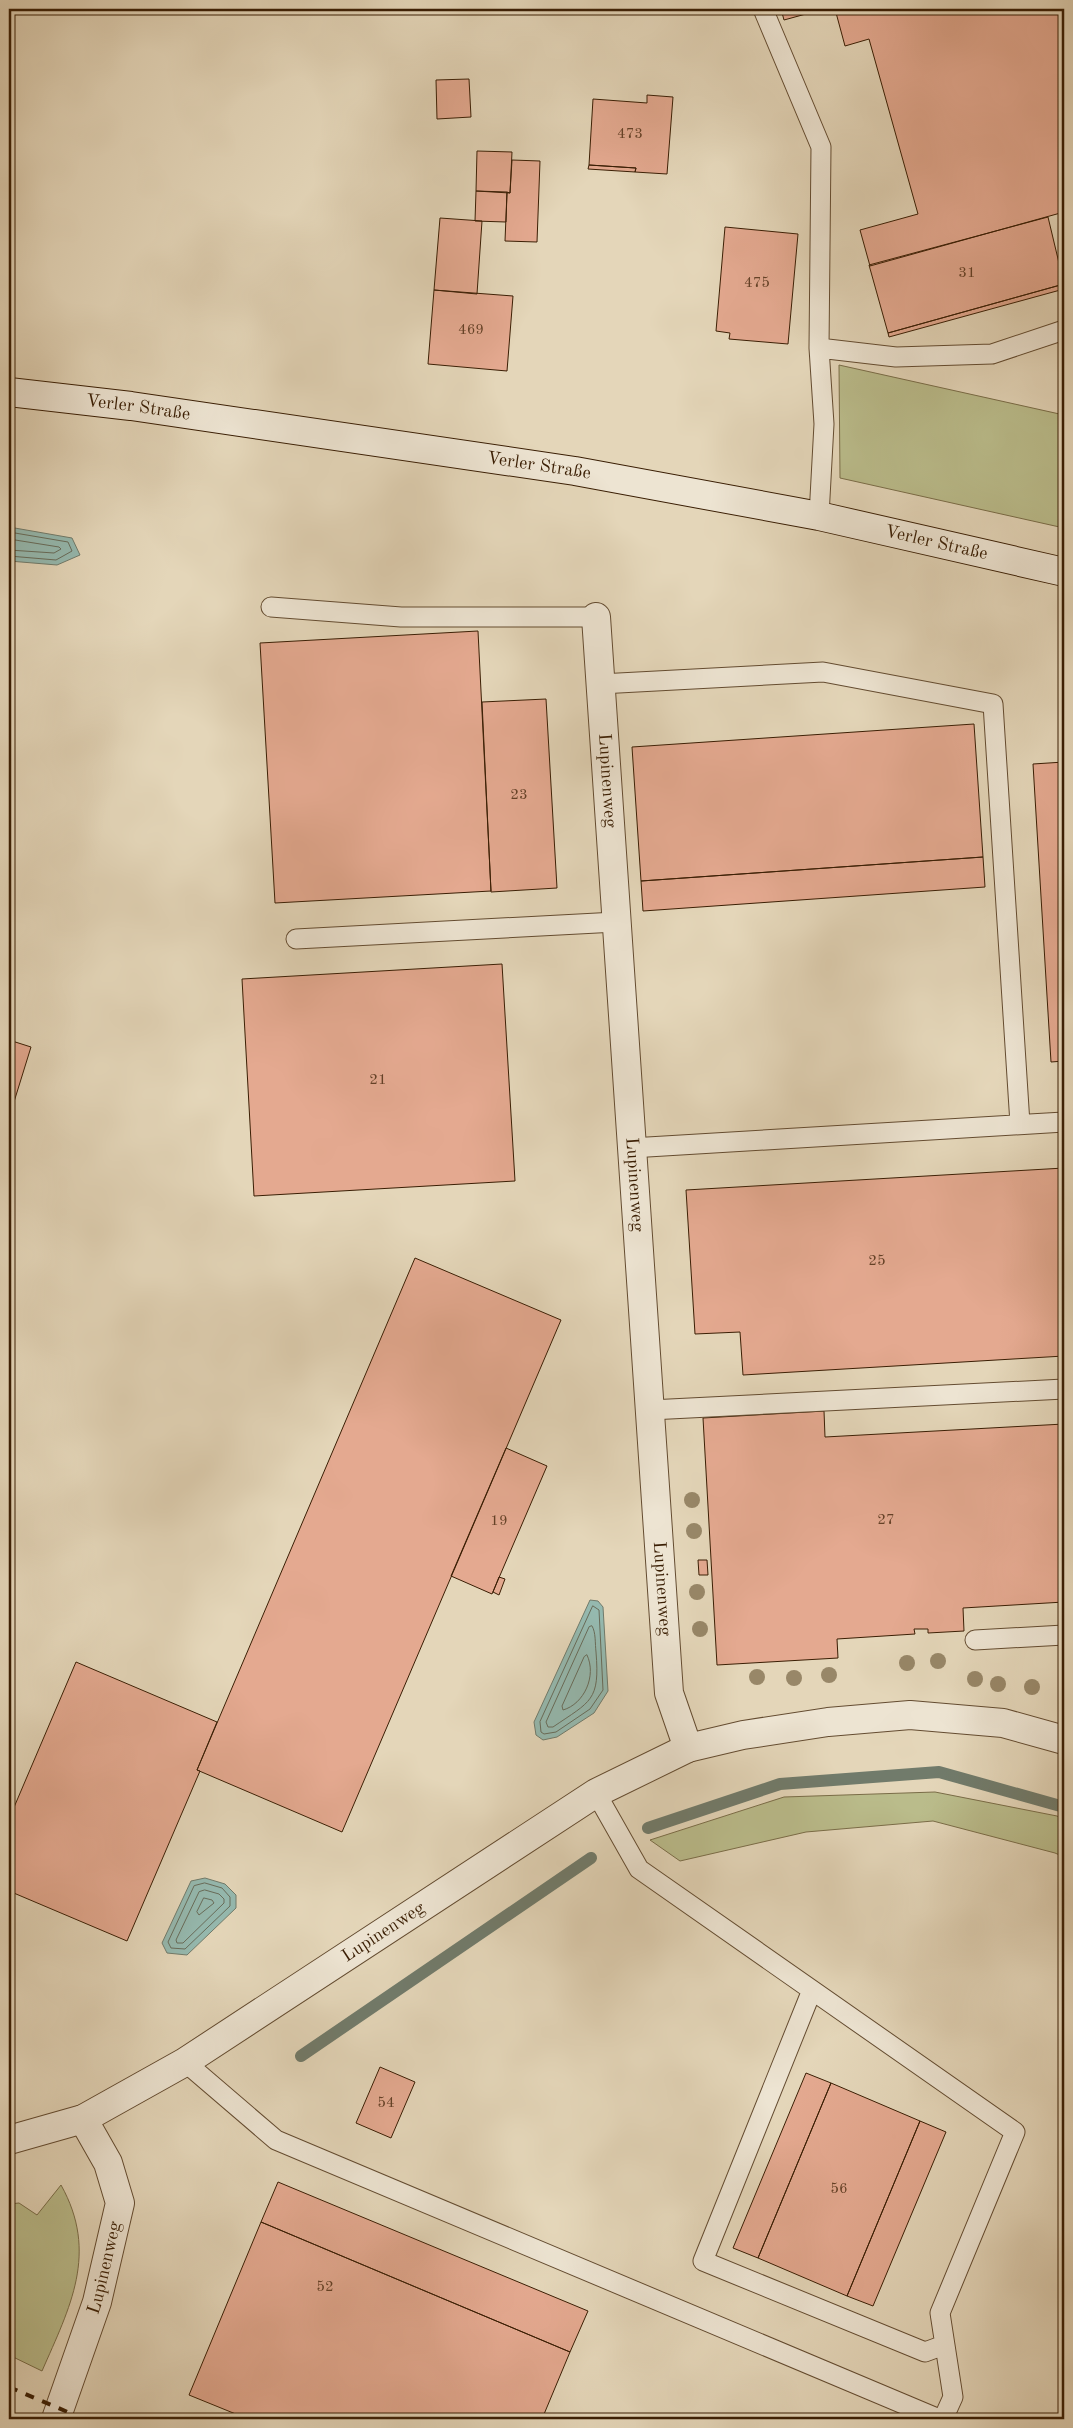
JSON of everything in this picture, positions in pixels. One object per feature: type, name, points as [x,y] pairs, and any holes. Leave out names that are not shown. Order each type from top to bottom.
[{"type":"street","name":"Verler Straße","points":[[9,392],[131,406],[575,471],[819,516],[1064,572]]},
{"type":"street","name":"Lupinenweg","points":[[596,617],[669,1693],[688,1748]]},
{"type":"street","name":"Lupinenweg","points":[[9,2140],[82,2119],[185,2062],[596,1793],[688,1748],[743,1735],[818,1723],[910,1716],[1004,1723],[1064,1740]]},
{"type":"street","name":"Lupinenweg","points":[[56,2419],[97,2302],[120,2203],[108,2163],[82,2119]]},
{"type":"lane","points":[[764,9],[821,147],[819,348],[824,424],[819,516]]},
{"type":"lane","points":[[819,348],[896,357],[992,354],[1064,330]]},
{"type":"lane","points":[[271,607],[400,617],[596,617]]},
{"type":"lane","points":[[600,684],[822,672],[993,704],[1020,1124]]},
{"type":"lane","points":[[296,939],[616,922]]},
{"type":"lane","points":[[631,1148],[1064,1122]]},
{"type":"lane","points":[[650,1410],[1064,1389]]},
{"type":"lane","points":[[975,1640],[1064,1634]]},
{"type":"lane","points":[[185,2062],[276,2140],[941,2419],[953,2397],[940,2313],[1015,2132],[639,1868],[596,1793]]},
{"type":"lane","points":[[812,1990],[703,2261],[925,2352],[944,2345]]},
{"type":"green space","points":[[839,365],[1064,415],[1064,528],[840,478]]},
{"type":"green space","points":[[935,1792],[1057,1816],[1064,1820],[1064,1857],[933,1821],[806,1832],[680,1861],[650,1840],[784,1797]]},
{"type":"green space","points":[[61,2185],[72,2210],[78,2234],[79,2257],[76,2280],[70,2302],[42,2371],[9,2355],[9,2204],[19,2203],[37,2215]]},
{"type":"water","points":[[9,527],[72,538],[80,555],[57,565],[9,561]]},
{"type":"water","points":[[590,1600],[598,1601],[603,1607],[608,1691],[594,1713],[557,1737],[543,1740],[536,1735],[534,1722]]},
{"type":"water","points":[[205,1878],[225,1884],[236,1895],[236,1908],[187,1955],[167,1953],[162,1943],[191,1881]]},
{"type":"building","points":[[781,9],[824,9],[784,20]]},
{"type":"building","points":[[835,9],[1064,9],[1064,212],[870,266],[860,230],[918,214],[869,39],[845,46]]},
{"type":"building","points":[[469,79],[471,117],[437,119],[436,80]]},
{"type":"building","points":[[647,95],[673,97],[667,174],[635,172],[636,168],[589,165],[593,99],[647,103]]},
{"type":"building","points":[[477,151],[512,152],[510,193],[476,191]]},
{"type":"building","points":[[512,160],[540,161],[537,242],[505,241],[507,192],[510,193]]},
{"type":"building","points":[[589,165],[636,168],[635,172],[588,169]]},
{"type":"building","points":[[476,191],[507,192],[506,222],[475,221]]},
{"type":"building","points":[[1048,217],[1064,284],[888,333],[869,265]]},
{"type":"building","points":[[440,218],[482,221],[477,294],[434,290]]},
{"type":"building","points":[[725,227],[798,234],[788,344],[729,339],[730,333],[716,331]]},
{"type":"building","points":[[1064,284],[1064,289],[889,337],[888,333]]},
{"type":"building","points":[[434,290],[513,296],[507,371],[428,364]]},
{"type":"building","points":[[478,631],[491,891],[275,903],[260,643]]},
{"type":"building","points":[[546,699],[557,888],[491,892],[482,702]]},
{"type":"building","points":[[974,724],[983,857],[641,881],[632,747]]},
{"type":"building","points":[[1064,762],[1064,1061],[1051,1062],[1033,764]]},
{"type":"building","points":[[983,857],[985,887],[643,911],[641,881]]},
{"type":"building","points":[[502,964],[515,1181],[254,1196],[242,979]]},
{"type":"building","points":[[9,1040],[31,1047],[9,1118]]},
{"type":"building","points":[[1064,1168],[1064,1356],[743,1375],[740,1332],[695,1334],[686,1190]]},
{"type":"building","points":[[415,1258],[561,1320],[342,1832],[197,1770]]},
{"type":"building","points":[[824,1411],[825,1437],[1064,1424],[1064,1602],[963,1608],[964,1631],[928,1633],[928,1629],[914,1629],[915,1634],[837,1639],[838,1658],[717,1665],[703,1418]]},
{"type":"building","points":[[506,1448],[547,1466],[492,1594],[451,1576]]},
{"type":"building","points":[[698,1560],[707,1560],[708,1575],[699,1575]]},
{"type":"building","points":[[499,1577],[505,1579],[499,1595],[493,1592]]},
{"type":"building","points":[[76,1662],[217,1722],[197,1770],[200,1771],[127,1941],[9,1891],[9,1819]]},
{"type":"building","points":[[380,2067],[415,2082],[391,2138],[356,2123]]},
{"type":"building","points":[[806,2073],[831,2083],[758,2258],[733,2248]]},
{"type":"building","points":[[831,2083],[920,2121],[847,2296],[758,2258]]},
{"type":"building","points":[[920,2121],[946,2132],[873,2306],[847,2296]]},
{"type":"building","points":[[12,2182],[14,2197],[9,2198],[9,2183]]},
{"type":"building","points":[[278,2182],[588,2311],[570,2352],[261,2222]]},
{"type":"building","points":[[261,2222],[570,2352],[542,2419],[248,2419],[189,2395]]},
{"type":"waterway","points":[[648,1828],[780,1784],[939,1772],[1064,1807]]},
{"type":"waterway","points":[[301,2056],[591,1858]]},
{"type":"railway","points":[[9,2387],[84,2419]]}]
